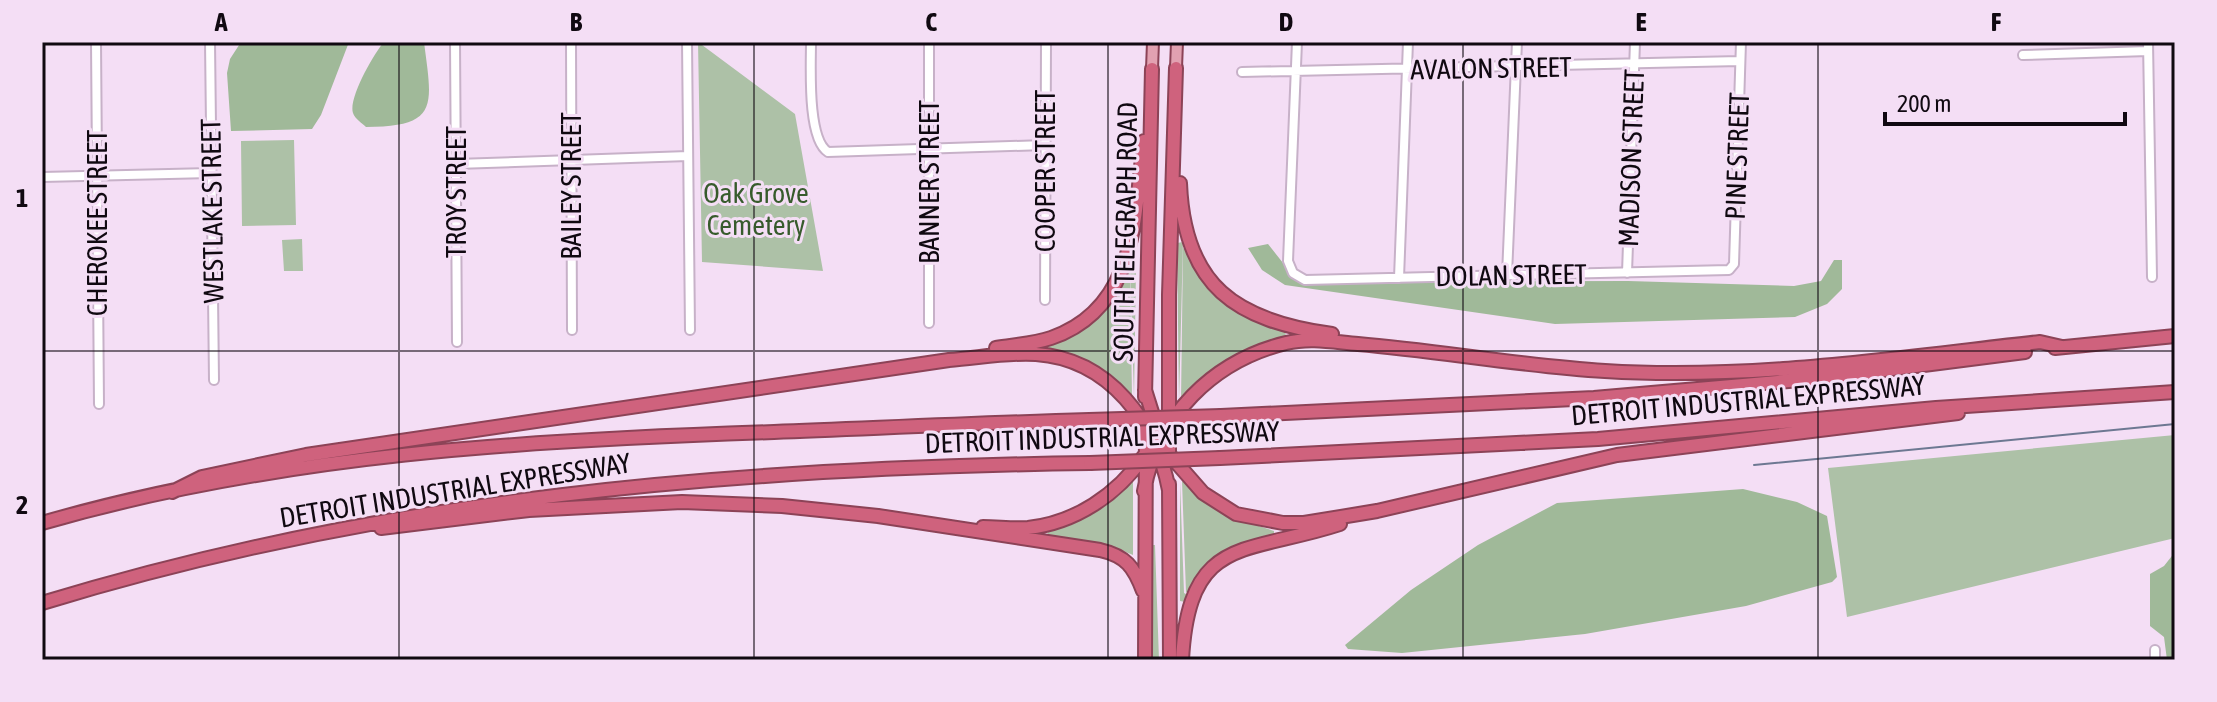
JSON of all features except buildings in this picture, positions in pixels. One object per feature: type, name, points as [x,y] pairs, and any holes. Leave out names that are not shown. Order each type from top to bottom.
[{"type":"highway","name":"SOUTH TELEGRAPH ROAD","points":[[1169,490],[1176,68]]},
{"type":"highway","points":[[949,360],[1050,338],[1072,328],[1104,302],[1125,269],[1131,250],[1152,75]]},
{"type":"highway","name":"SOUTH TELEGRAPH ROAD","points":[[1144,491],[1152,75]]},
{"type":"highway","points":[[1176,82],[1181,210],[1193,255],[1209,280],[1230,302],[1271,323],[1386,345]]},
{"type":"highway","name":"DETROIT INDUSTRIAL EXPRESSWAY","points":[[42,523],[172,492],[342,461],[477,446],[598,437],[1221,416],[1594,398],[1822,378],[2062,347],[2175,336]]},
{"type":"highway","points":[[960,528],[1027,528],[1089,509],[1117,487],[1170,421],[1213,376],[1236,360],[1261,350],[1307,341],[1386,345],[1604,371],[1674,373],[1868,362],[2040,342],[2062,347]]},
{"type":"highway","points":[[172,492],[202,477],[306,455],[949,360],[1010,354],[1059,357],[1111,385],[1146,422],[1169,457],[1203,493],[1236,514],[1283,523],[1304,523],[1377,511],[1617,455],[1932,418],[2004,403]]},
{"type":"highway","points":[[1145,390],[1169,490],[1170,660]]},
{"type":"highway","points":[[1145,660],[1144,491],[1170,390]]},
{"type":"highway","name":"DETROIT INDUSTRIAL EXPRESSWAY","points":[[42,603],[210,557],[334,530],[585,490],[703,478],[1583,440],[2004,403],[2175,392]]},
{"type":"highway","points":[[334,530],[397,527],[529,510],[682,502],[782,506],[960,528],[1117,554],[1131,564],[1143,591]]},
{"type":"highway","points":[[1182,660],[1186,612],[1192,596],[1221,560],[1243,548],[1336,525],[1377,511]]},
{"type":"main road","name":"SOUTH TELEGRAPH ROAD","points":[[1152,75],[1153,42]]},
{"type":"main road","name":"SOUTH TELEGRAPH ROAD","points":[[1176,68],[1177,42]]},
{"type":"street","name":"CHEROKEE STREET","points":[[96,42],[99,404]]},
{"type":"street","name":"WESTLAKE STREET","points":[[210,42],[214,380]]},
{"type":"street","name":"TROY STREET","points":[[455,42],[457,342]]},
{"type":"street","name":"BAILEY STREET","points":[[571,42],[572,330]]},
{"type":"street","points":[[687,42],[690,330]]},
{"type":"street","points":[[811,42],[811,97],[823,148],[828,152],[1045,145]]},
{"type":"street","name":"BANNER STREET","points":[[929,42],[929,323]]},
{"type":"street","name":"COOPER STREET","points":[[1045,300],[1046,42]]},
{"type":"street","points":[[1297,42],[1297,71]]},
{"type":"street","points":[[1399,278],[1408,42]]},
{"type":"street","points":[[1507,275],[1517,42]]},
{"type":"street","name":"MADISON STREET","points":[[1627,273],[1635,42]]},
{"type":"street","name":"PINE STREET","points":[[1731,268],[1741,42]]},
{"type":"street","points":[[2023,55],[2148,47],[2152,277]]},
{"type":"street","name":"AVALON STREET","points":[[1242,72],[1740,61]]},
{"type":"street","name":"DOLAN STREET","points":[[1297,71],[1288,261],[1293,273],[1305,280],[1725,272],[1731,268]]},
{"type":"street","points":[[456,164],[688,156]]},
{"type":"street","points":[[42,177],[211,173]]},
{"type":"street","points":[[2155,650],[2155,660]]},
{"type":"green space","points":[[241,42],[349,42],[321,115],[312,129],[231,131],[227,73],[230,59]]},
{"type":"green space","points":[[384,42],[424,42],[429,97],[419,117],[407,123],[366,127],[353,113],[352,106],[368,66]]},
{"type":"green space","name":"Oak Grove Cemetery","points":[[698,42],[795,114],[823,271],[702,262]]},
{"type":"green space","points":[[294,140],[296,225],[242,226],[241,141]]},
{"type":"green space","points":[[302,239],[303,271],[284,271],[282,240]]},
{"type":"green space","points":[[1183,242],[1179,403],[1177,243]]},
{"type":"green space","points":[[1268,244],[1298,282],[1628,281],[1794,286],[1821,281],[1834,260],[1842,260],[1842,289],[1827,304],[1795,317],[1555,324],[1285,285],[1262,270],[1248,248]]},
{"type":"green space","points":[[1183,248],[1208,285],[1227,303],[1248,317],[1285,331],[1286,337],[1241,352],[1202,378],[1181,401]]},
{"type":"green space","points":[[1130,267],[1136,268],[1134,397]]},
{"type":"green space","points":[[1128,272],[1132,396],[1098,368],[1046,349],[1046,344],[1121,285]]},
{"type":"green space","points":[[2175,435],[2175,538],[1847,617],[1828,468]]},
{"type":"green space","points":[[1133,479],[1133,555],[1114,547],[1047,537],[1048,531],[1094,511]]},
{"type":"green space","points":[[1180,481],[1184,593],[1188,595],[1185,602],[1180,601]]},
{"type":"green space","points":[[1182,481],[1228,516],[1274,531],[1274,535],[1250,542],[1189,593],[1186,592]]},
{"type":"green space","points":[[1743,489],[1797,502],[1827,516],[1837,577],[1832,582],[1746,606],[1585,634],[1402,653],[1348,649],[1345,645],[1411,590],[1478,545],[1557,503]]},
{"type":"green space","points":[[1151,545],[1155,545],[1159,660],[1152,660]]},
{"type":"green space","points":[[2175,552],[2175,660],[2167,660],[2164,637],[2150,626],[2150,574],[2164,566]]},
{"type":"waterway","points":[[1754,465],[2175,424]]}]
